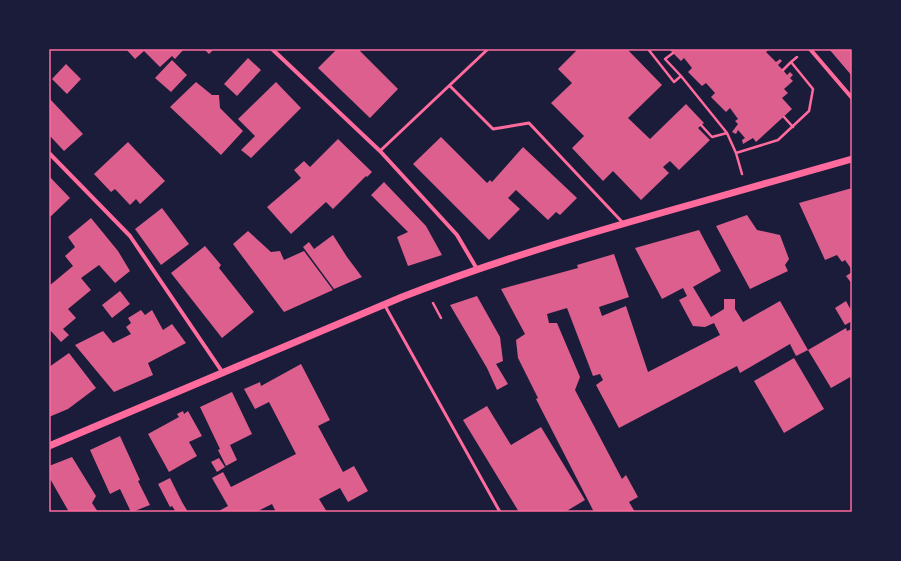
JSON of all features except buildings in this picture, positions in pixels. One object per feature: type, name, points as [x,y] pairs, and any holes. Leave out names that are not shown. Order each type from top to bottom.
[{"type":"street","points":[[272,49],[380,151],[457,235],[477,269]]},
{"type":"street","points":[[810,49],[852,98]]},
{"type":"street","points":[[49,153],[130,236],[223,373]]},
{"type":"street","points":[[49,446],[384,304],[442,281],[624,224],[852,159]]},
{"type":"lane","points":[[380,151],[488,49]]},
{"type":"lane","points":[[450,86],[493,129],[529,123],[624,224]]},
{"type":"lane","points":[[384,304],[500,512]]},
{"type":"path","points":[[648,49],[674,82],[681,76]]},
{"type":"path","points":[[673,53],[665,59],[681,76],[726,134],[736,153],[746,189]]},
{"type":"path","points":[[783,70],[802,54]]},
{"type":"path","points":[[736,153],[778,140],[809,111],[813,89],[791,62]]},
{"type":"path","points":[[784,116],[793,127]]},
{"type":"path","points":[[701,125],[712,137],[726,134]]}]
